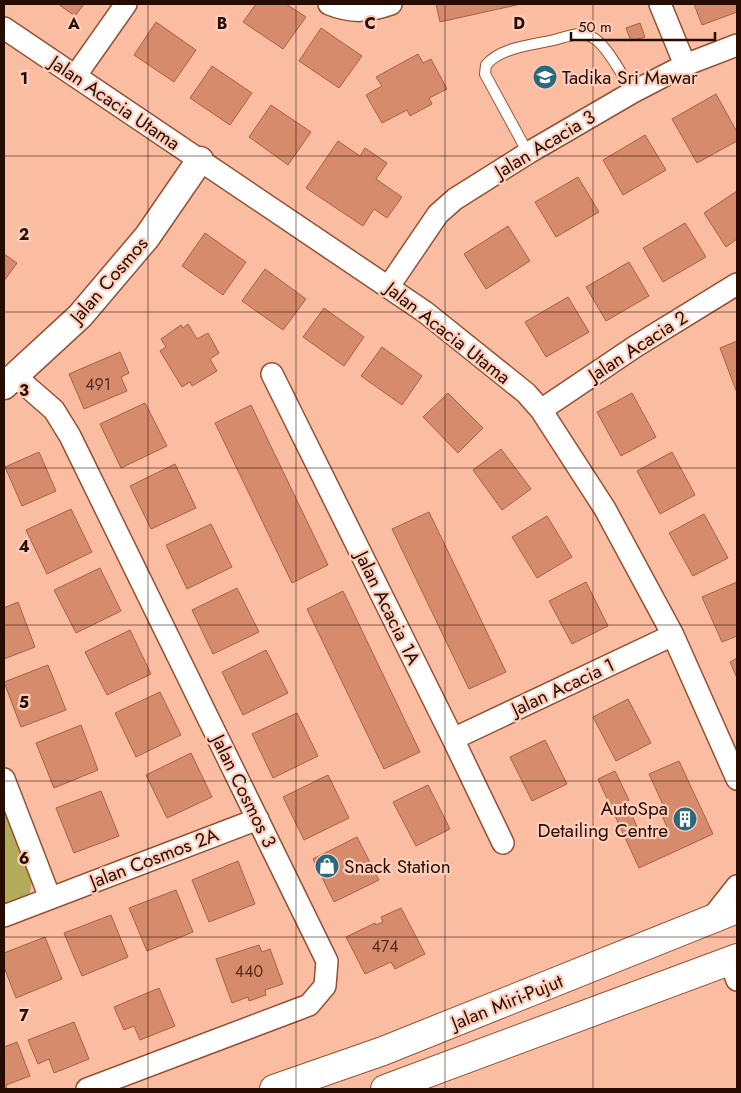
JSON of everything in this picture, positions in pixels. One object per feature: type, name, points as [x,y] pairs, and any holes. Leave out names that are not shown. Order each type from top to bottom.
[{"type":"highway","name":"Jalan Miri-Pujut","points":[[274,1089],[383,1051],[737,909]]},
{"type":"highway","name":"Jalan Miri-Pujut","points":[[384,1089],[735,966]]},
{"type":"street","points":[[76,75],[126,4]]},
{"type":"street","points":[[329,4],[347,10],[360,11],[372,10],[391,4]]},
{"type":"street","points":[[660,4],[685,65]]},
{"type":"street","name":"Jalan Acacia Utama","points":[[4,28],[389,286],[425,312],[526,393],[541,410],[605,509],[673,635],[737,779]]},
{"type":"street","name":"Jalan Acacia 3","points":[[389,286],[438,214],[454,199],[528,153],[633,92],[685,65],[737,45]]},
{"type":"street","name":"Jalan Cosmos","points":[[10,381],[86,309],[147,237],[200,160]]},
{"type":"street","name":"Jalan Acacia 2","points":[[541,410],[636,346],[737,284]]},
{"type":"street","name":"Jalan Acacia 1A","points":[[272,374],[453,739],[502,843]]},
{"type":"street","name":"Jalan Cosmos 3","points":[[10,381],[54,410],[70,436],[328,961],[325,986],[310,1005],[87,1089]]},
{"type":"street","name":"Jalan Acacia 1","points":[[453,739],[673,635]]},
{"type":"street","points":[[4,779],[50,898]]},
{"type":"street","name":"Jalan Cosmos 2A","points":[[4,916],[258,819]]},
{"type":"street","points":[[711,920],[737,886]]},
{"type":"lane","points":[[528,153],[485,74],[486,65],[496,57],[514,49],[570,36],[587,35],[594,38],[604,48],[633,92]]},
{"type":"shaded area","points":[[4,800],[32,881],[29,897],[4,909]]},
{"type":"building","points":[[58,4],[84,4],[75,16]]},
{"type":"building","points":[[256,4],[286,4],[306,17],[283,49],[243,22]]},
{"type":"building","points":[[436,4],[521,4],[440,22]]},
{"type":"building","points":[[694,4],[737,4],[737,12],[702,25]]},
{"type":"building","points":[[156,22],[196,50],[174,82],[134,55]]},
{"type":"building","points":[[640,23],[645,37],[631,41],[626,28]]},
{"type":"building","points":[[321,28],[362,56],[339,88],[299,61]]},
{"type":"building","points":[[418,54],[423,63],[431,59],[447,89],[429,98],[432,104],[410,116],[407,110],[382,123],[366,95],[382,86],[376,77]]},
{"type":"building","points":[[212,66],[252,93],[230,125],[190,98]]},
{"type":"building","points":[[716,94],[737,132],[737,141],[697,163],[672,119]]},
{"type":"building","points":[[271,105],[311,132],[288,165],[249,137]]},
{"type":"building","points":[[645,135],[666,170],[623,195],[603,160]]},
{"type":"building","points":[[338,141],[360,156],[365,148],[387,163],[376,179],[402,197],[387,218],[374,209],[363,226],[306,188]]},
{"type":"building","points":[[578,177],[599,212],[556,237],[535,202]]},
{"type":"building","points":[[737,191],[737,239],[726,247],[704,213]]},
{"type":"building","points":[[685,223],[706,257],[663,282],[643,248]]},
{"type":"building","points":[[508,226],[530,261],[486,289],[464,254]]},
{"type":"building","points":[[205,233],[246,262],[223,295],[182,266]]},
{"type":"building","points":[[4,254],[17,263],[4,281]]},
{"type":"building","points":[[629,262],[649,296],[606,321],[586,287]]},
{"type":"building","points":[[265,269],[306,299],[283,330],[242,301]]},
{"type":"building","points":[[568,297],[589,332],[546,357],[525,322]]},
{"type":"building","points":[[324,308],[364,337],[344,366],[303,337]]},
{"type":"building","points":[[188,324],[197,339],[208,333],[219,353],[210,359],[217,371],[192,386],[190,382],[182,387],[160,351],[166,347],[161,339],[181,325],[183,328]]},
{"type":"building","points":[[737,341],[737,393],[720,348]]},
{"type":"building","points":[[382,347],[422,376],[402,405],[361,376]]},
{"type":"building","points":[[120,352],[129,373],[121,377],[127,391],[84,409],[69,374]]},
{"type":"building","points":[[448,393],[483,428],[458,453],[423,417]]},
{"type":"building","points":[[632,393],[656,437],[621,456],[597,412]]},
{"type":"building","points":[[145,403],[167,446],[121,468],[100,424]]},
{"type":"building","points":[[251,405],[328,565],[292,583],[215,423]]},
{"type":"building","points":[[501,449],[531,489],[502,510],[473,470]]},
{"type":"building","points":[[39,452],[56,491],[22,506],[5,467]]},
{"type":"building","points":[[672,452],[695,495],[660,514],[637,471]]},
{"type":"building","points":[[175,464],[196,508],[151,529],[130,486]]},
{"type":"building","points":[[71,509],[92,552],[47,574],[26,530]]},
{"type":"building","points":[[429,512],[506,672],[469,689],[392,529]]},
{"type":"building","points":[[704,514],[728,558],[693,576],[669,533]]},
{"type":"building","points":[[547,516],[572,557],[537,578],[512,537]]},
{"type":"building","points":[[211,524],[232,567],[187,589],[166,545]]},
{"type":"building","points":[[100,568],[121,611],[76,633],[54,590]]},
{"type":"building","points":[[586,582],[608,626],[572,644],[549,601]]},
{"type":"building","points":[[737,582],[737,636],[722,642],[702,597]]},
{"type":"building","points":[[237,588],[259,632],[213,654],[192,610]]},
{"type":"building","points":[[343,591],[420,752],[384,769],[307,609]]},
{"type":"building","points":[[18,602],[35,647],[4,659],[4,608]]},
{"type":"building","points":[[130,630],[151,674],[107,695],[85,652]]},
{"type":"building","points":[[266,650],[288,693],[243,715],[222,672]]},
{"type":"building","points":[[737,658],[737,678],[730,662]]},
{"type":"building","points":[[48,665],[66,710],[21,727],[4,682]]},
{"type":"building","points":[[160,692],[181,735],[136,757],[115,713]]},
{"type":"building","points":[[628,699],[651,743],[616,761],[593,717]]},
{"type":"building","points":[[297,713],[318,756],[273,778],[252,734]]},
{"type":"building","points":[[81,725],[98,770],[54,788],[36,743]]},
{"type":"building","points":[[545,740],[567,784],[532,801],[510,757]]},
{"type":"building","points":[[191,753],[212,797],[167,818],[146,775]]},
{"type":"building","name":"AutoSpa Detailing Centre","points":[[679,761],[713,834],[639,868],[598,779],[615,771],[629,800],[626,802],[642,838],[667,827],[660,811],[665,809],[649,774]]},
{"type":"building","points":[[328,775],[349,818],[304,840],[283,797]]},
{"type":"building","points":[[428,785],[450,829],[416,846],[393,802]]},
{"type":"building","points":[[101,791],[119,836],[74,853],[56,808]]},
{"type":"building","points":[[357,837],[379,880],[334,902],[313,859]]},
{"type":"building","points":[[238,861],[255,904],[209,922],[192,880]]},
{"type":"building","points":[[176,890],[193,932],[147,951],[129,908]]},
{"type":"building","points":[[401,908],[425,954],[395,969],[391,962],[365,974],[346,937],[375,923],[376,925],[383,922],[381,917]]},
{"type":"building","points":[[111,915],[128,957],[82,976],[64,933]]},
{"type":"building","points":[[45,937],[62,979],[16,998],[4,967],[4,953]]},
{"type":"building","points":[[259,945],[262,952],[270,949],[283,984],[265,990],[266,995],[249,1001],[248,997],[232,1003],[216,959]]},
{"type":"building","points":[[159,988],[175,1026],[140,1040],[134,1026],[124,1030],[114,1007]]},
{"type":"building","points":[[74,1022],[89,1059],[54,1073],[49,1059],[38,1064],[28,1040]]},
{"type":"building","points":[[17,1042],[30,1076],[6,1085],[7,1089],[4,1089],[4,1047]]},
{"type":"place","name":"Tadika Sri Mawar","points":[[545,77]]},
{"type":"place","name":"AutoSpa Detailing Centre","points":[[685,819]]},
{"type":"place","name":"Snack Station","points":[[327,866]]}]
